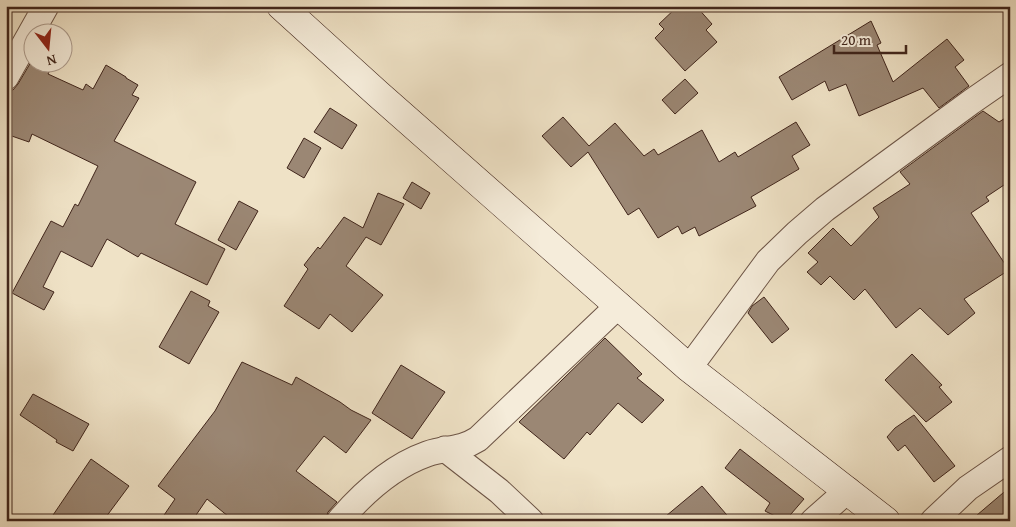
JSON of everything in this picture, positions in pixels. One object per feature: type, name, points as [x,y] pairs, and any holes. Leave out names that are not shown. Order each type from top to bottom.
[{"type":"main road","points":[[281,6],[689,368],[886,521]]},
{"type":"street","points":[[6,77],[46,6]]},
{"type":"street","points":[[689,368],[768,261],[797,234],[825,209],[1010,75]]},
{"type":"street","points":[[339,521],[363,495],[404,464],[445,449],[463,448],[478,439],[619,305]]},
{"type":"street","points":[[445,449],[499,490],[530,521]]},
{"type":"street","points":[[933,521],[968,488],[1010,459]]},
{"type":"street","points":[[813,521],[848,490]]},
{"type":"building","points":[[678,6],[696,6],[712,24],[706,30],[717,42],[685,71],[655,38],[664,29],[659,24]]},
{"type":"building","points":[[871,21],[881,43],[877,45],[893,82],[947,39],[964,60],[955,67],[969,86],[939,108],[923,88],[859,116],[846,84],[829,91],[825,81],[792,100],[779,77]]},
{"type":"building","points":[[106,65],[138,85],[132,95],[139,98],[114,141],[196,182],[175,224],[225,249],[207,285],[141,253],[138,257],[107,239],[92,267],[61,251],[43,287],[54,292],[44,310],[12,293],[51,221],[63,227],[75,204],[78,206],[98,166],[32,134],[29,142],[6,134],[6,91],[13,90],[25,72],[49,72],[48,74],[83,90],[86,84],[93,89]]},
{"type":"building","points":[[685,79],[698,93],[675,114],[662,100]]},
{"type":"building","points":[[330,108],[357,125],[342,149],[314,132]]},
{"type":"building","points":[[983,111],[999,122],[1010,115],[1010,181],[986,197],[989,201],[971,213],[1009,270],[964,299],[975,313],[948,335],[920,308],[896,328],[865,289],[854,300],[830,276],[821,285],[807,272],[818,262],[808,253],[833,228],[851,246],[879,217],[873,208],[910,184],[900,172]]},
{"type":"building","points":[[563,117],[589,146],[615,123],[644,156],[654,149],[658,155],[702,130],[719,162],[735,152],[738,157],[796,122],[810,145],[792,156],[799,169],[751,197],[756,206],[699,236],[695,227],[682,234],[678,226],[658,238],[639,208],[628,215],[588,152],[571,167],[542,136]]},
{"type":"building","points":[[304,138],[321,148],[304,178],[287,168]]},
{"type":"building","points":[[412,182],[430,193],[421,209],[403,198]]},
{"type":"building","points":[[378,193],[404,204],[381,245],[366,237],[346,266],[383,295],[352,332],[330,314],[319,329],[284,306],[308,269],[304,265],[318,247],[320,249],[344,217],[363,228]]},
{"type":"building","points":[[239,201],[258,211],[236,250],[218,240]]},
{"type":"building","points":[[191,291],[210,301],[208,306],[219,312],[189,364],[159,347]]},
{"type":"building","points":[[764,297],[789,329],[772,343],[748,313],[752,306]]},
{"type":"building","points":[[605,338],[642,374],[637,378],[664,400],[642,423],[618,403],[590,435],[587,432],[564,459],[519,422]]},
{"type":"building","points":[[912,354],[942,385],[939,387],[952,402],[926,422],[885,380]]},
{"type":"building","points":[[242,362],[292,385],[296,377],[371,420],[346,453],[324,436],[296,471],[337,502],[328,512],[325,521],[234,521],[207,499],[192,521],[160,521],[175,499],[158,486],[215,411]]},
{"type":"building","points":[[401,365],[445,392],[412,439],[372,413]]},
{"type":"building","points":[[33,394],[89,424],[73,451],[56,442],[57,440],[20,415]]},
{"type":"building","points":[[914,415],[955,466],[934,482],[905,445],[898,451],[887,437],[895,428]]},
{"type":"building","points":[[740,449],[804,499],[785,521],[765,511],[770,503],[725,468]]},
{"type":"building","points":[[91,459],[129,486],[103,521],[49,521]]},
{"type":"building","points":[[702,486],[732,521],[660,521]]},
{"type":"building","points":[[1010,487],[1010,521],[970,521]]}]
